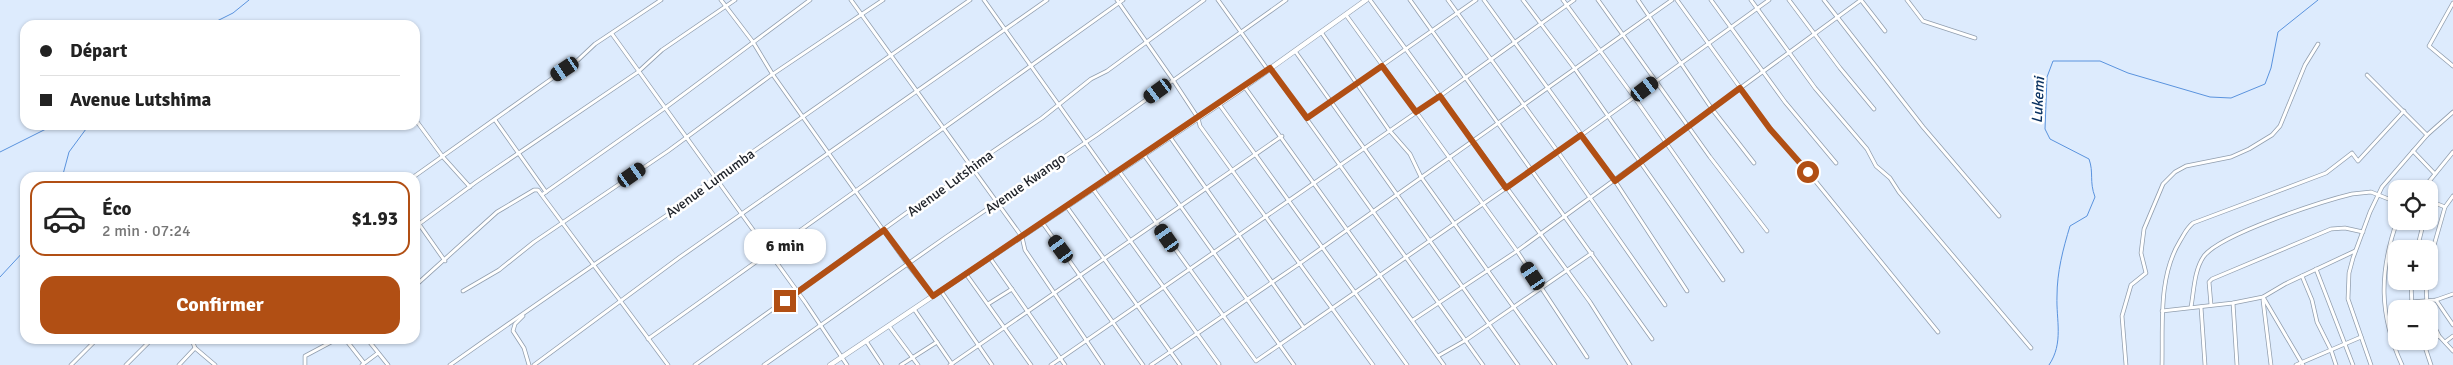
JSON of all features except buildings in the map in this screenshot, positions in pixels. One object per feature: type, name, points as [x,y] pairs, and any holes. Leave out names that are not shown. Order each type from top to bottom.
[{"type":"main road","points":[[830,365],[1198,118],[1366,0]]},
{"type":"street","points":[[420,173],[584,56],[595,44],[661,0]]},
{"type":"street","points":[[721,0],[753,42],[773,75],[908,265],[933,296]]},
{"type":"street","points":[[420,223],[638,72],[662,50],[735,0]]},
{"type":"street","points":[[544,193],[665,108],[810,0]]},
{"type":"street","points":[[851,0],[1022,237],[1025,250],[1103,365]]},
{"type":"street","points":[[463,291],[499,270],[563,222],[883,0]]},
{"type":"street","name":"Avenue Lumumba","points":[[450,365],[510,321],[530,311],[676,209],[688,197],[970,0]]},
{"type":"street","points":[[984,0],[1110,177]]},
{"type":"street","points":[[534,365],[620,303],[656,274],[830,154],[1047,0]]},
{"type":"street","name":"Avenue Lutshima","points":[[695,365],[937,194],[970,167],[1204,0]]},
{"type":"street","points":[[1218,0],[1374,210],[1483,365]]},
{"type":"street","name":"Avenue Kwango","points":[[764,365],[1086,142],[1286,0]]},
{"type":"street","points":[[1370,0],[1603,320],[1630,365]]},
{"type":"street","points":[[1410,0],[1652,339]]},
{"type":"street","points":[[1448,0],[1591,198],[1665,305]]},
{"type":"street","points":[[1307,118],[1476,0]]},
{"type":"street","points":[[1484,0],[1615,181],[1687,291]]},
{"type":"street","points":[[1523,0],[1608,116],[1639,163],[1723,280]]},
{"type":"street","points":[[1563,0],[1634,97],[1742,252]]},
{"type":"street","points":[[1051,365],[1440,96],[1574,0]]},
{"type":"street","points":[[1598,0],[1767,231]]},
{"type":"street","points":[[1638,0],[1682,62],[1712,109],[1754,163]]},
{"type":"street","points":[[1151,365],[1299,264],[1672,0]]},
{"type":"street","points":[[1677,0],[1770,129],[1808,172],[1938,332]]},
{"type":"street","points":[[1712,0],[1808,132],[1836,163]]},
{"type":"street","points":[[1751,0],[1816,88],[1867,149],[1876,166],[1890,178],[1899,192],[2031,348]]},
{"type":"street","points":[[1119,171],[1256,362],[1558,152],[1769,0]]},
{"type":"street","points":[[1790,0],[1874,109]]},
{"type":"street","points":[[1824,0],[1923,127],[1999,216]]},
{"type":"street","points":[[1413,320],[1517,251],[1615,181],[1861,0],[1885,31]]},
{"type":"street","points":[[1908,0],[1923,22],[1975,38]]},
{"type":"street","points":[[648,339],[1120,1],[1145,42],[1198,118],[1200,126],[1373,365]]},
{"type":"street","points":[[2453,3],[2429,46],[2453,66]]},
{"type":"street","points":[[1346,14],[1517,251],[1588,357]]},
{"type":"street","points":[[1322,32],[1389,130],[1410,154],[1421,177],[1456,223],[1556,365]]},
{"type":"street","points":[[612,34],[741,216],[822,326],[847,365]]},
{"type":"street","points":[[2126,365],[2122,316],[2131,285],[2146,273],[2141,252],[2144,229],[2163,184],[2175,172],[2186,166],[2231,157],[2250,149],[2272,135],[2280,126],[2304,65],[2318,44]]},
{"type":"street","points":[[1295,51],[1518,365]]},
{"type":"street","points":[[2367,75],[2428,135]]},
{"type":"street","points":[[1244,86],[1282,136],[1444,365]]},
{"type":"street","points":[[1218,104],[1407,365]]},
{"type":"street","points":[[2162,365],[2162,311],[2174,248],[2181,241],[2185,229],[2193,223],[2326,173],[2352,153],[2358,161],[2404,111]]},
{"type":"street","points":[[2370,365],[2352,313],[2347,287],[2355,251],[2378,194],[2413,151],[2453,112]]},
{"type":"street","points":[[496,120],[563,222],[595,264],[620,303],[668,365]]},
{"type":"street","points":[[420,125],[443,157],[470,187]]},
{"type":"street","points":[[914,309],[951,365],[1282,136]]},
{"type":"street","points":[[1170,137],[1304,328]]},
{"type":"street","points":[[2413,151],[2434,173]]},
{"type":"street","points":[[2430,180],[2453,152]]},
{"type":"street","points":[[1143,155],[1294,365]]},
{"type":"street","points":[[1093,189],[1219,364]]},
{"type":"street","points":[[420,282],[505,206],[534,190],[544,193]]},
{"type":"street","points":[[2191,308],[2197,273],[2205,256],[2217,246],[2242,234],[2340,197],[2371,192],[2388,198]]},
{"type":"street","points":[[2436,240],[2445,207],[2453,196]]},
{"type":"street","points":[[2438,204],[2445,207]]},
{"type":"street","points":[[1066,206],[1180,365]]},
{"type":"street","points":[[1042,222],[1143,365]]},
{"type":"street","points":[[420,225],[445,261]]},
{"type":"street","points":[[2212,305],[2209,282],[2212,279],[2331,229],[2345,228],[2363,232]]},
{"type":"street","points":[[2395,230],[2385,266],[2383,296],[2393,346],[2402,365]]},
{"type":"street","points":[[2162,311],[2233,303],[2263,297],[2355,251]]},
{"type":"street","points":[[1438,356],[1466,340],[1592,253]]},
{"type":"street","points":[[990,258],[1065,365]]},
{"type":"street","points":[[2316,269],[2353,365]]},
{"type":"street","points":[[966,274],[1031,365]]},
{"type":"street","points":[[2302,276],[2312,300],[2317,322],[2332,350],[2336,365]]},
{"type":"street","points":[[988,304],[1012,288]]},
{"type":"street","points":[[941,291],[992,365]]},
{"type":"street","points":[[2436,300],[2453,294]]},
{"type":"street","points":[[2263,297],[2302,364]]},
{"type":"street","points":[[2263,297],[2271,365]]},
{"type":"street","points":[[2233,303],[2237,365]]},
{"type":"street","points":[[2438,303],[2453,325]]},
{"type":"street","points":[[2201,307],[2205,365]]},
{"type":"street","points":[[529,365],[524,348],[513,331],[515,324],[530,311]]},
{"type":"street","points":[[889,326],[918,365]]},
{"type":"street","points":[[2439,336],[2453,351]]},
{"type":"street","points":[[2445,342],[2453,336]]},
{"type":"street","points":[[2296,365],[2361,337]]},
{"type":"street","points":[[866,341],[882,365]]},
{"type":"street","points":[[901,365],[937,342]]},
{"type":"street","points":[[71,365],[92,344]]},
{"type":"street","points":[[126,365],[147,344]]},
{"type":"street","points":[[194,344],[195,348],[215,365]]},
{"type":"street","points":[[305,365],[305,356],[328,344]]},
{"type":"street","points":[[349,344],[363,364],[378,353]]},
{"type":"street","points":[[371,344],[388,365]]},
{"type":"street","points":[[179,365],[195,348]]},
{"type":"street","points":[[2426,350],[2431,365]]},
{"type":"waterway","points":[[219,20],[233,13],[249,0]]},
{"type":"waterway","name":"Lukemi","points":[[2049,365],[2054,357],[2058,340],[2057,287],[2065,243],[2070,226],[2087,216],[2095,197],[2089,159],[2050,139],[2045,129],[2047,77],[2053,61],[2100,61],[2128,73],[2210,97],[2231,98],[2265,84],[2271,68],[2278,32],[2318,0]]},
{"type":"waterway","points":[[0,152],[44,130]]},
{"type":"waterway","points":[[64,172],[69,152],[85,130]]},
{"type":"waterway","points":[[0,277],[20,255]]},
{"type":"route","points":[[785,301],[811,280],[884,230],[908,265],[933,296],[1236,93],[1270,68],[1307,118],[1382,66],[1416,112],[1440,96],[1506,188],[1581,135],[1615,181],[1740,88],[1770,129],[1808,172]]}]
